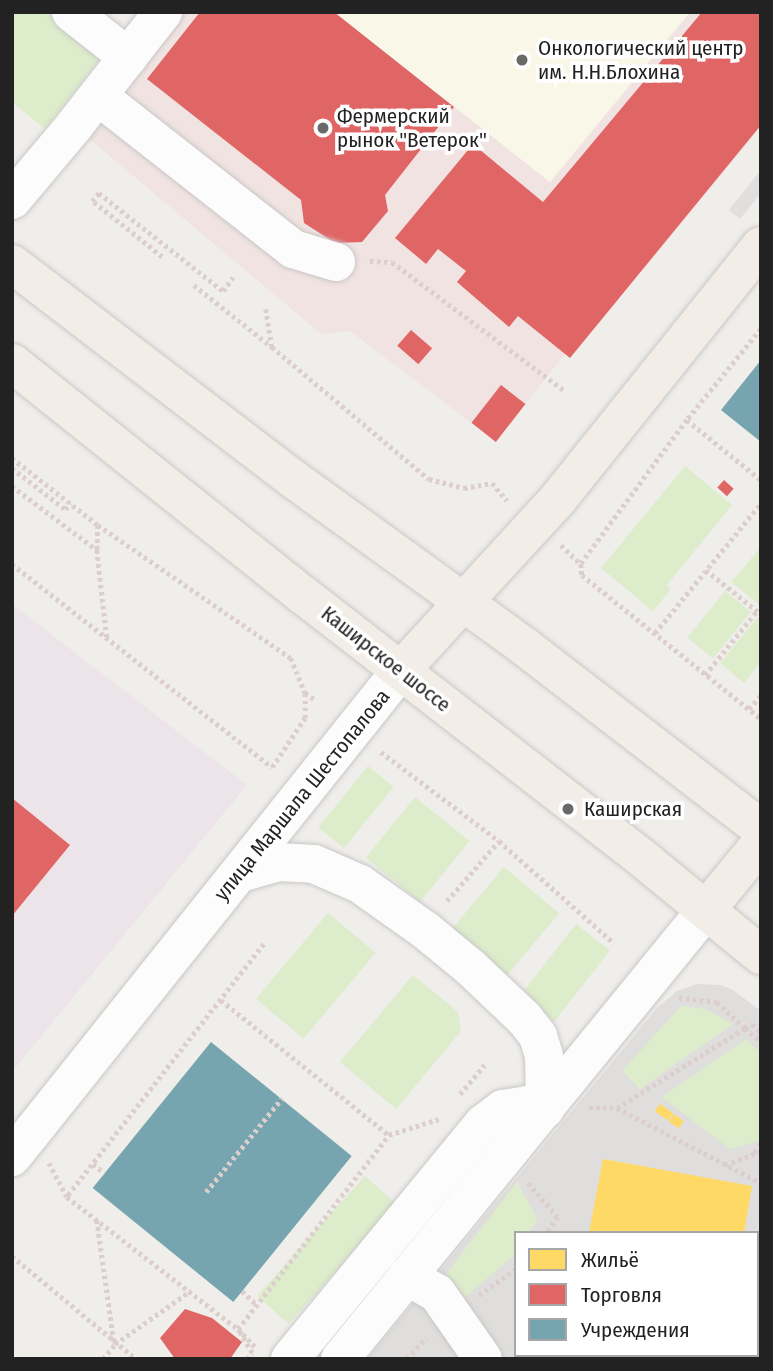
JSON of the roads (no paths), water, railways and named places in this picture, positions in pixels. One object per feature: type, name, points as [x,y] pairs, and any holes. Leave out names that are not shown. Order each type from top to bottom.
[{"type":"main road","name":"улица Маршала Шестопалова","points":[[401,670],[567,488],[761,246]]},
{"type":"main road","points":[[12,264],[296,481],[462,601],[761,829]]},
{"type":"main road","name":"Каширское шоссе","points":[[12,363],[761,956]]},
{"type":"main road","points":[[706,910],[761,843]]},
{"type":"street","points":[[71,12],[128,57]]},
{"type":"street","points":[[12,200],[163,12]]},
{"type":"street","points":[[98,96],[293,249],[336,262]]},
{"type":"street","name":"улица Маршала Шестопалова","points":[[29,1157],[240,873],[401,670]]},
{"type":"street","points":[[12,1175],[41,1153],[233,922],[240,907],[240,873],[278,862],[314,864],[360,884],[425,930],[506,1001],[538,1036],[544,1056],[545,1109]]},
{"type":"street","points":[[340,1359],[706,910]]},
{"type":"street","points":[[290,1359],[483,1124],[503,1109],[527,1105],[545,1109]]},
{"type":"street","points":[[407,1276],[437,1293],[482,1359]]},
{"type":"place","name":"Онкологический центр им. Н.Н.Блохина","points":[[522,60]]},
{"type":"place","name":"Фермерский рынок \"Ветерок\"","points":[[323,128]]},
{"type":"place","name":"Каширская","points":[[568,809]]}]
